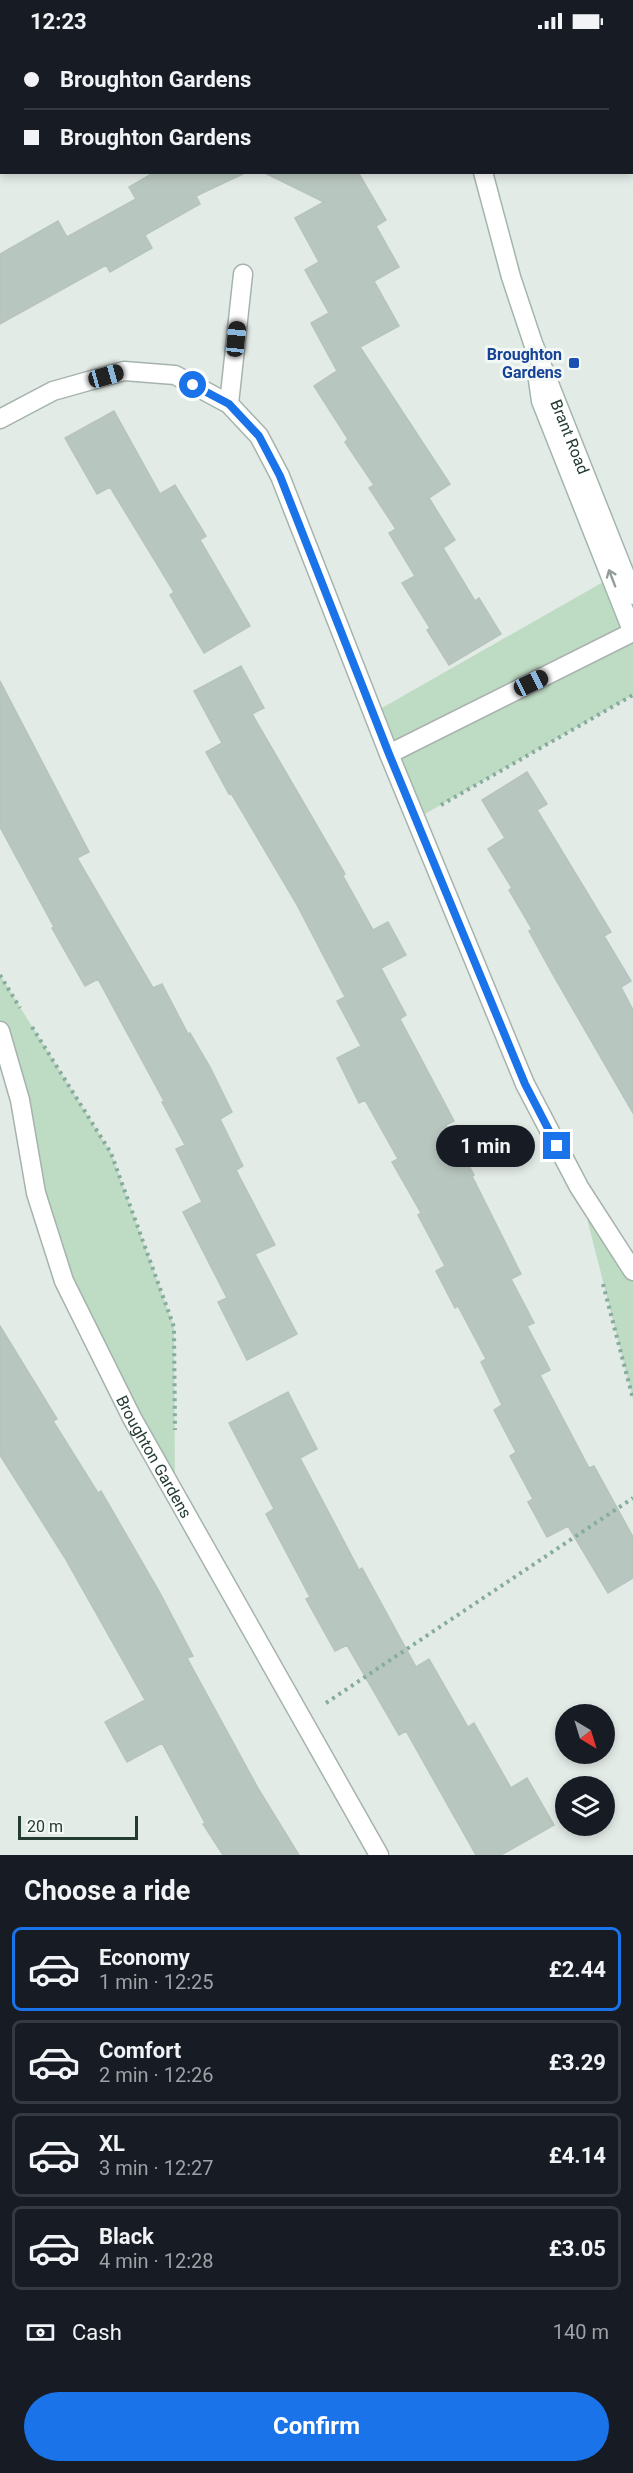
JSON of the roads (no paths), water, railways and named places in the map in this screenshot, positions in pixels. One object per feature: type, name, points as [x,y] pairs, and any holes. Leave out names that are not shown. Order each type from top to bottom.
[{"type":"street","name":"Brant Road","points":[[484,174],[511,277],[533,343],[633,595]]},
{"type":"street","points":[[229,404],[243,274]]},
{"type":"street","points":[[389,754],[633,633],[541,401],[533,343]]},
{"type":"street","points":[[0,419],[53,391],[124,371],[174,375],[229,404],[259,436],[280,476],[389,754],[525,1084],[579,1187],[633,1271]]},
{"type":"street","name":"Broughton Gardens","points":[[0,1031],[20,1100],[36,1193],[64,1281],[132,1418],[379,1855]]},
{"type":"place","name":"Broughton Gardens","points":[[574,363]]}]
